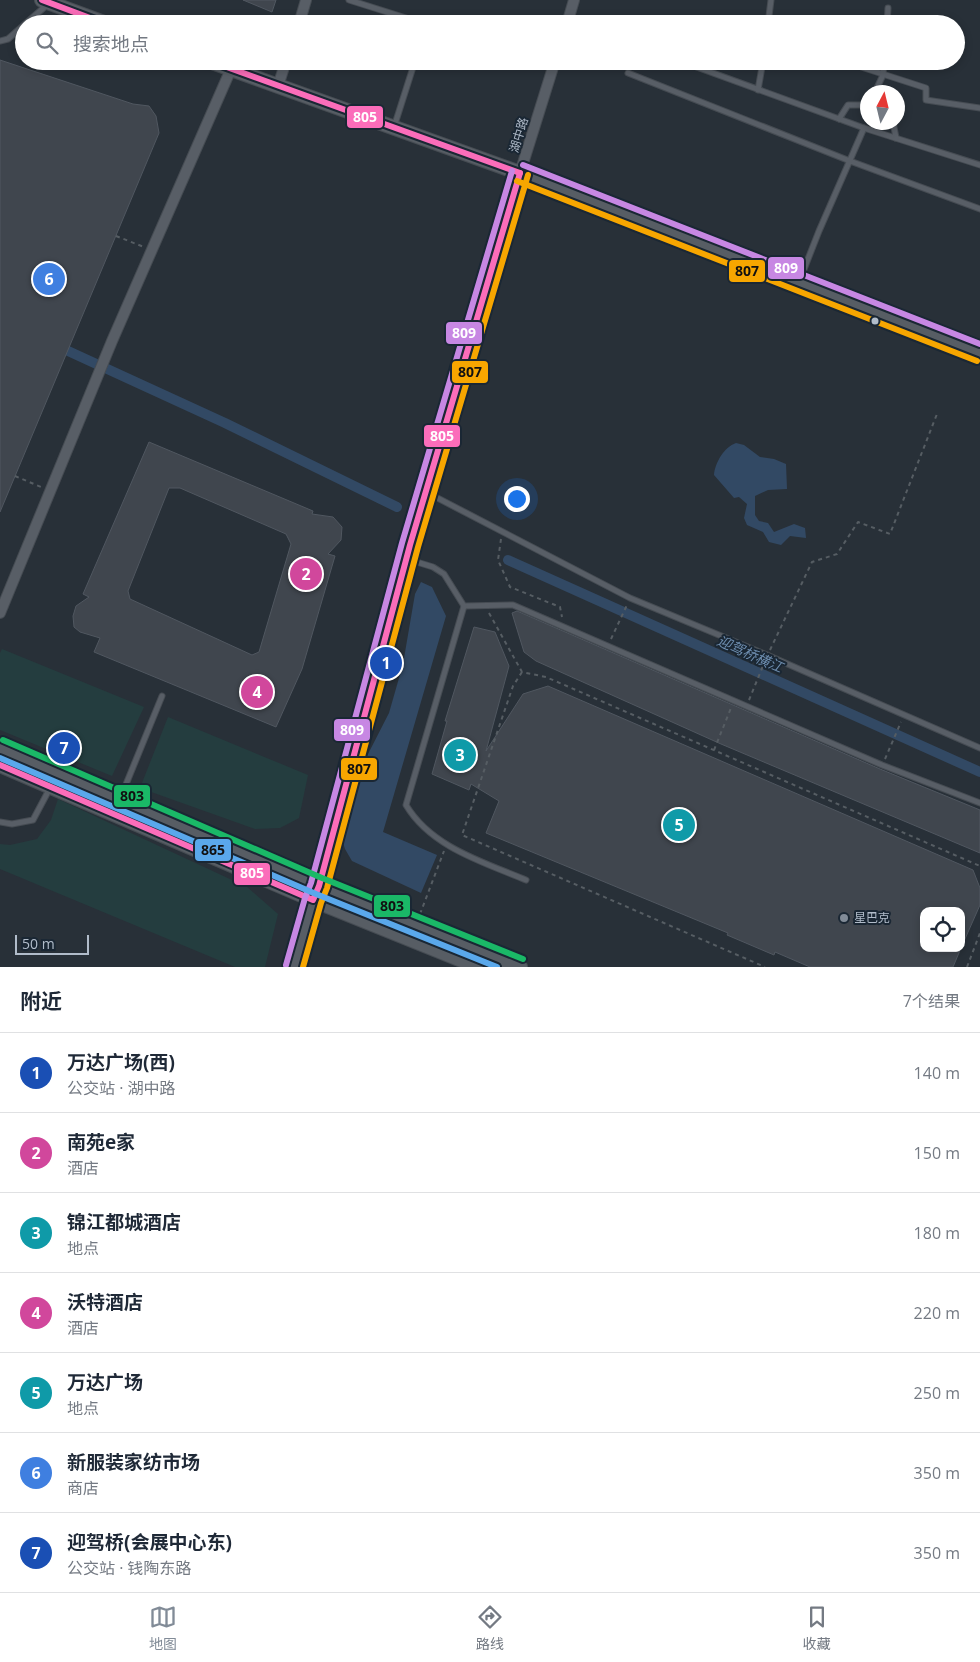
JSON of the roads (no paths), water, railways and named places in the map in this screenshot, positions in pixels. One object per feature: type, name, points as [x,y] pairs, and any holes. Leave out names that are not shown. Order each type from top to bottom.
[{"type":"street","points":[[302,15],[306,0]]},
{"type":"street","points":[[570,15],[574,0]]},
{"type":"street","points":[[45,1],[82,15]]},
{"type":"street","points":[[0,613],[112,341],[231,70]]},
{"type":"street","points":[[234,70],[520,173],[980,353]]},
{"type":"street","points":[[278,86],[283,70]]},
{"type":"street","name":"湖中路","points":[[294,967],[313,900],[319,886],[406,559],[552,70]]},
{"type":"street","points":[[0,748],[319,886],[520,967]]},
{"type":"street","points":[[0,765],[313,900],[479,967]]},
{"type":"lane","points":[[349,0],[396,15]]},
{"type":"lane","points":[[769,15],[771,0]]},
{"type":"lane","points":[[32,15],[45,1]]},
{"type":"lane","points":[[888,8],[888,15]]},
{"type":"lane","points":[[0,41],[8,39],[15,32]]},
{"type":"lane","points":[[394,128],[412,70]]},
{"type":"lane","points":[[704,70],[860,127]]},
{"type":"lane","points":[[758,90],[761,70]]},
{"type":"lane","points":[[869,70],[926,88],[926,100],[980,108]]},
{"type":"lane","points":[[878,85],[883,70]]},
{"type":"lane","points":[[628,74],[850,161],[980,209]]},
{"type":"lane","points":[[839,119],[848,105],[860,105]]},
{"type":"lane","points":[[799,282],[863,130]]},
{"type":"lane","points":[[870,130],[980,165]]},
{"type":"lane","points":[[894,130],[896,138]]},
{"type":"lane","points":[[426,492],[630,598],[767,655],[980,748]]},
{"type":"lane","points":[[406,559],[433,567],[444,574],[464,606],[406,805],[415,820],[456,851],[526,880]]},
{"type":"lane","points":[[464,606],[514,605],[734,699],[882,765],[980,803]]},
{"type":"lane","points":[[120,800],[162,696]]},
{"type":"lane","points":[[0,822],[12,824],[32,820],[51,787]]},
{"type":"water","points":[[736,443],[744,445],[760,457],[774,459],[786,464],[787,489],[768,490],[755,496],[755,515],[759,521],[768,523],[774,532],[794,524],[805,528],[806,538],[790,536],[781,545],[769,542],[763,532],[747,525],[744,518],[747,504],[739,497],[734,498],[714,475],[721,456]]},
{"type":"water","points":[[421,582],[432,587],[446,616],[383,832],[437,855],[421,893],[352,861],[342,839],[367,756],[389,713],[403,664],[415,594]]},
{"type":"waterway","points":[[55,345],[225,423],[397,507]]},
{"type":"waterway","name":"迎驾桥横江","points":[[508,560],[980,772]]},
{"type":"place","name":"新服装家纺市场","points":[[49,279]]},
{"type":"place","name":"南苑e家","points":[[306,574]]},
{"type":"place","name":"万达广场(西)","points":[[386,663]]},
{"type":"place","name":"沃特酒店","points":[[257,692]]},
{"type":"place","name":"迎驾桥(会展中心东)","points":[[64,748]]},
{"type":"place","name":"锦江都城酒店","points":[[460,755]]},
{"type":"place","name":"万达广场","points":[[679,825]]},
{"type":"place","name":"星巴克","points":[[844,918]]}]
